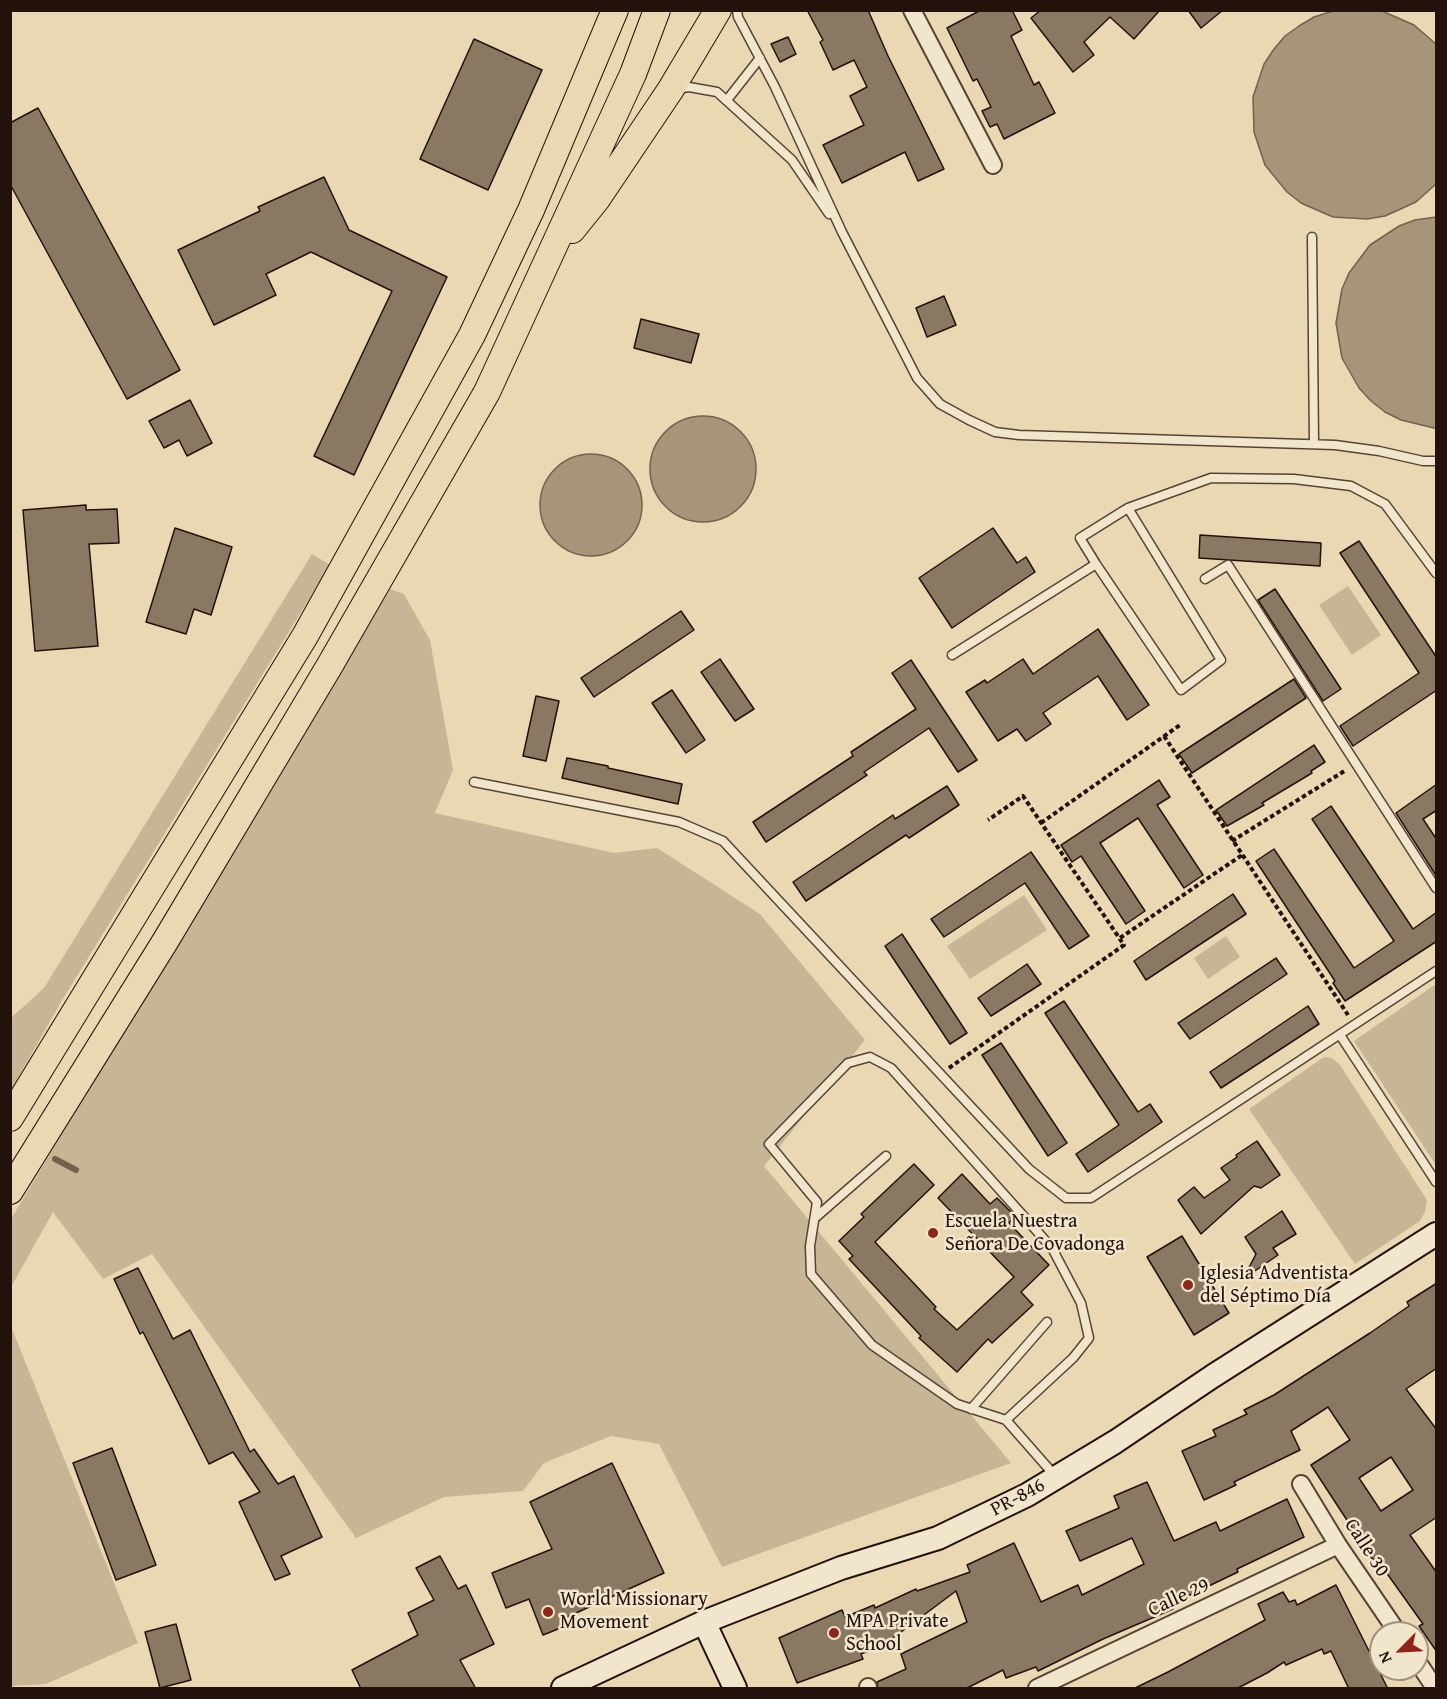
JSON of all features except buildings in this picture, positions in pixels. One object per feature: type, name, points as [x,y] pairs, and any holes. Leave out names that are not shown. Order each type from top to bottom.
[{"type":"main road","points":[[10,1118],[305,636],[472,335],[531,210],[615,10]]},
{"type":"main road","points":[[10,1191],[166,940],[330,665],[487,392],[633,74],[657,10]]},
{"type":"main road","points":[[546,263],[597,199],[671,89],[718,10]]},
{"type":"street","points":[[912,10],[993,165]]},
{"type":"street","name":"PR-846","points":[[563,1689],[704,1622],[841,1568],[938,1538],[1027,1495],[1115,1442],[1213,1376],[1437,1234]]},
{"type":"street","name":"Calle 30","points":[[1301,1484],[1338,1545],[1390,1621]]},
{"type":"street","name":"Calle 29","points":[[1037,1689],[1338,1545]]},
{"type":"street","points":[[704,1622],[735,1689]]},
{"type":"lane","points":[[737,10],[738,17],[775,87],[842,232],[917,378],[940,404],[995,432],[1019,435],[1314,444],[1379,451],[1423,461],[1437,461]]},
{"type":"lane","points":[[727,100],[760,58]]},
{"type":"lane","points":[[671,89],[689,87],[705,89],[717,92],[727,100],[792,160],[842,232]]},
{"type":"lane","points":[[1312,237],[1314,444]]},
{"type":"lane","points":[[1128,508],[1221,660],[1180,690],[1080,538],[1128,508],[1211,478],[1294,479],[1351,486],[1385,504],[1437,573]]},
{"type":"lane","points":[[952,655],[1096,564]]},
{"type":"lane","points":[[1205,579],[1228,565],[1437,888]]},
{"type":"lane","points":[[474,782],[679,822],[723,841],[1029,1169],[1066,1198],[1090,1198],[1437,971]]},
{"type":"lane","points":[[1340,1035],[1437,1182]]},
{"type":"lane","points":[[1006,1420],[1073,1358],[1089,1338],[1081,1303],[1052,1248],[891,1068],[870,1057],[848,1063],[770,1144],[817,1202],[810,1246],[811,1274],[872,1345],[957,1404],[1006,1420],[1056,1478]]},
{"type":"lane","points":[[815,1218],[886,1156]]},
{"type":"lane","points":[[971,1409],[1047,1322]]},
{"type":"path","points":[[1041,823],[1180,725]]},
{"type":"path","points":[[1164,736],[1355,1026]]},
{"type":"path","points":[[1232,841],[1356,763]]},
{"type":"path","points":[[941,1073],[1124,945],[1023,796],[988,820]]},
{"type":"path","points":[[1120,938],[1242,855]]},
{"type":"shaded area","points":[[1336,10],[1382,11],[1414,25],[1436,44],[1436,184],[1416,202],[1385,216],[1367,219],[1333,217],[1301,203],[1287,192],[1265,165],[1254,132],[1253,97],[1264,64],[1274,49],[1285,36],[1299,26],[1314,17]]},
{"type":"shaded area","points":[[1436,217],[1436,428],[1434,428],[1401,420],[1385,412],[1371,401],[1359,388],[1342,358],[1336,323],[1342,289],[1349,273],[1370,245],[1399,226],[1415,220]]},
{"type":"shaded area","points":[[703,416],[723,420],[740,432],[752,449],[756,469],[752,489],[740,506],[723,518],[703,522],[683,518],[666,506],[654,489],[650,469],[654,449],[666,432],[683,420]]},
{"type":"shaded area","points":[[591,454],[610,458],[627,469],[638,486],[642,505],[638,524],[627,541],[610,552],[591,556],[572,552],[555,541],[544,524],[540,505],[544,486],[555,469],[572,458]]},
{"type":"shaded area","points":[[312,554],[330,565],[61,1002],[11,1090],[11,1018],[44,988]]},
{"type":"shaded area","points":[[1348,586],[1381,635],[1352,655],[1319,605]]},
{"type":"shaded area","points":[[390,589],[404,594],[430,640],[453,770],[435,813],[614,853],[657,848],[760,914],[865,1040],[764,1166],[1011,1463],[722,1567],[659,1444],[611,1436],[544,1463],[523,1491],[444,1497],[356,1538],[152,1254],[103,1279],[53,1212],[11,1287],[11,1219]]},
{"type":"shaded area","points":[[1024,895],[1047,930],[970,979],[947,946]]},
{"type":"shaded area","points":[[1226,936],[1240,957],[1208,979],[1194,958]]},
{"type":"shaded area","points":[[1436,984],[1436,1165],[1354,1041]]},
{"type":"shaded area","points":[[1324,1057],[1332,1058],[1340,1065],[1427,1200],[1425,1212],[1420,1221],[1355,1264],[1249,1109]]},
{"type":"shaded area","points":[[10,1324],[138,1643],[46,1684],[11,1686]]},
{"type":"waterway","points":[[55,1159],[76,1170]]},
{"type":"place","name":"Escuela Nuestra Señora De Covadonga","points":[[933,1233]]},
{"type":"place","name":"Iglesia Adventista del Séptimo Día","points":[[1188,1285]]},
{"type":"place","name":"World Missionary Movement","points":[[548,1612]]},
{"type":"place","name":"MPA Private School","points":[[834,1633]]}]
